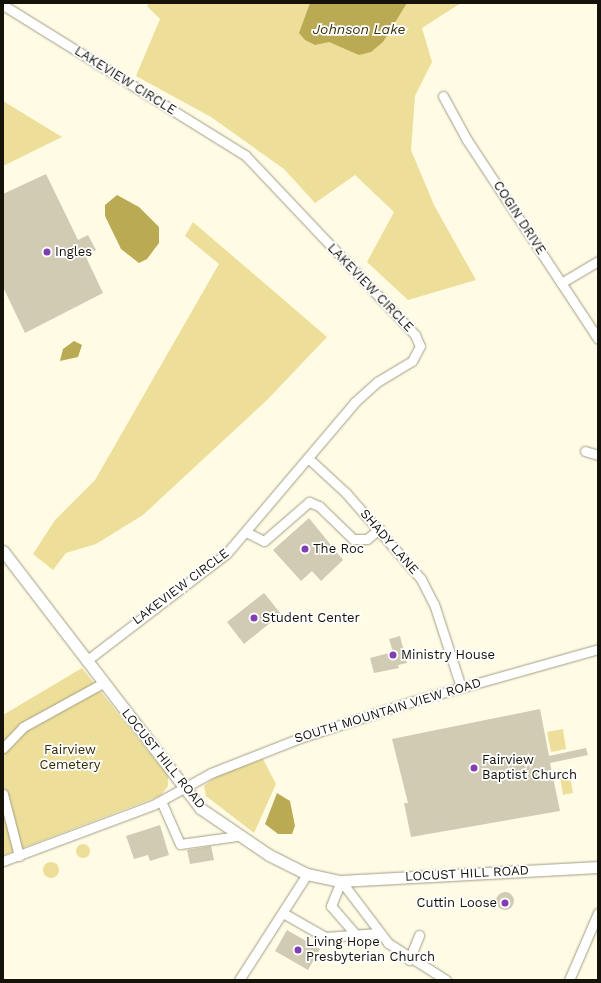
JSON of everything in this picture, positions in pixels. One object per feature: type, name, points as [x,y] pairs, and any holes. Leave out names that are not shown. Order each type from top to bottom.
[{"type":"main road","name":"LOCUST HILL ROAD","points":[[3,551],[200,808],[238,836],[308,874],[341,881],[598,867]]},
{"type":"street","name":"LAKEVIEW CIRCLE","points":[[3,5],[245,155],[418,338],[418,355],[363,393],[246,532],[211,567],[86,661]]},
{"type":"street","name":"COGIN DRIVE","points":[[443,96],[467,140],[598,339]]},
{"type":"street","points":[[561,283],[598,261]]},
{"type":"street","points":[[585,451],[598,455]]},
{"type":"street","name":"SHADY LANE","points":[[308,458],[379,528],[405,558],[428,592],[461,687]]},
{"type":"street","points":[[246,532],[264,541],[309,502],[318,506],[353,539],[366,539],[379,528]]},
{"type":"street","name":"SOUTH MOUNTAIN VIEW ROAD","points":[[3,862],[161,801],[183,787],[300,738],[461,687],[598,649]]},
{"type":"street","points":[[3,748],[23,727],[103,683]]},
{"type":"street","points":[[3,794],[18,856]]},
{"type":"street","points":[[161,801],[180,844],[238,836]]},
{"type":"street","points":[[239,980],[308,874]]},
{"type":"street","points":[[341,881],[378,933],[409,960],[446,980]]},
{"type":"street","points":[[341,881],[331,906],[358,936]]},
{"type":"street","points":[[283,913],[325,937],[358,936],[378,933]]},
{"type":"street","points":[[569,980],[598,913]]},
{"type":"street","points":[[409,960],[419,935]]},
{"type":"green space","points":[[149,3],[461,3],[422,28],[432,62],[415,96],[411,150],[434,205],[476,280],[408,300],[367,262],[394,212],[355,175],[315,203],[284,169],[211,117],[136,76],[160,19],[147,6]]},
{"type":"green space","points":[[3,101],[62,137],[3,166]]},
{"type":"green space","points":[[193,222],[327,337],[267,400],[143,515],[96,544],[66,553],[53,570],[33,554],[55,520],[95,480],[219,264],[185,236]]},
{"type":"green space","name":"Fairview Cemetery","points":[[82,668],[168,776],[168,786],[160,796],[4,855],[3,715]]},
{"type":"green space","points":[[563,729],[566,749],[551,752],[547,732]]},
{"type":"green space","points":[[263,759],[276,784],[254,833],[206,796],[204,786],[218,775]]},
{"type":"green space","points":[[569,770],[573,793],[563,795],[559,772]]},
{"type":"green space","points":[[80,844],[86,844],[90,848],[90,854],[86,858],[80,858],[76,854],[76,848]]},
{"type":"green space","points":[[48,862],[54,862],[59,867],[57,876],[54,878],[48,878],[43,873],[43,867]]},
{"type":"water","name":"Johnson Lake","points":[[310,3],[407,3],[383,42],[371,52],[359,55],[329,42],[315,45],[305,40],[299,33]]},
{"type":"water","points":[[117,195],[139,207],[159,227],[159,243],[147,259],[139,263],[121,249],[105,216],[105,205]]},
{"type":"water","points":[[74,341],[82,345],[78,357],[60,361],[63,349]]},
{"type":"water","points":[[277,793],[290,801],[295,826],[292,834],[278,834],[265,824]]},
{"type":"building","name":"Ingles","points":[[46,174],[78,240],[88,235],[96,250],[85,255],[103,293],[25,333],[3,287],[3,194]]},
{"type":"building","name":"The Roc","points":[[309,518],[343,560],[321,581],[312,571],[301,581],[273,550]]},
{"type":"building","name":"Student Center","points":[[264,593],[281,614],[244,644],[227,622]]},
{"type":"building","name":"Ministry House","points":[[400,636],[407,663],[398,665],[399,668],[374,673],[370,658],[393,652],[389,639]]},
{"type":"building","name":"Fairview Baptist Church","points":[[540,709],[549,756],[586,748],[588,755],[550,763],[560,811],[411,837],[404,803],[408,803],[392,739]]},
{"type":"building","points":[[160,825],[169,855],[150,861],[148,855],[134,859],[126,836]]},
{"type":"building","points":[[211,846],[214,860],[190,864],[187,850]]},
{"type":"building","name":"Cuttin Loose","points":[[501,892],[509,892],[514,897],[512,908],[509,910],[501,910],[496,905],[496,897]]},
{"type":"building","name":"Living Hope Presbyterian Church","points":[[287,930],[320,949],[308,970],[275,951]]},
{"type":"place","name":"Ingles","points":[[47,252]]},
{"type":"place","name":"The Roc","points":[[305,549]]},
{"type":"place","name":"Student Center","points":[[254,618]]},
{"type":"place","name":"Ministry House","points":[[393,655]]},
{"type":"place","name":"Fairview Baptist Church","points":[[474,768]]},
{"type":"place","name":"Cuttin Loose","points":[[505,903]]},
{"type":"place","name":"Living Hope Presbyterian Church","points":[[298,950]]}]
